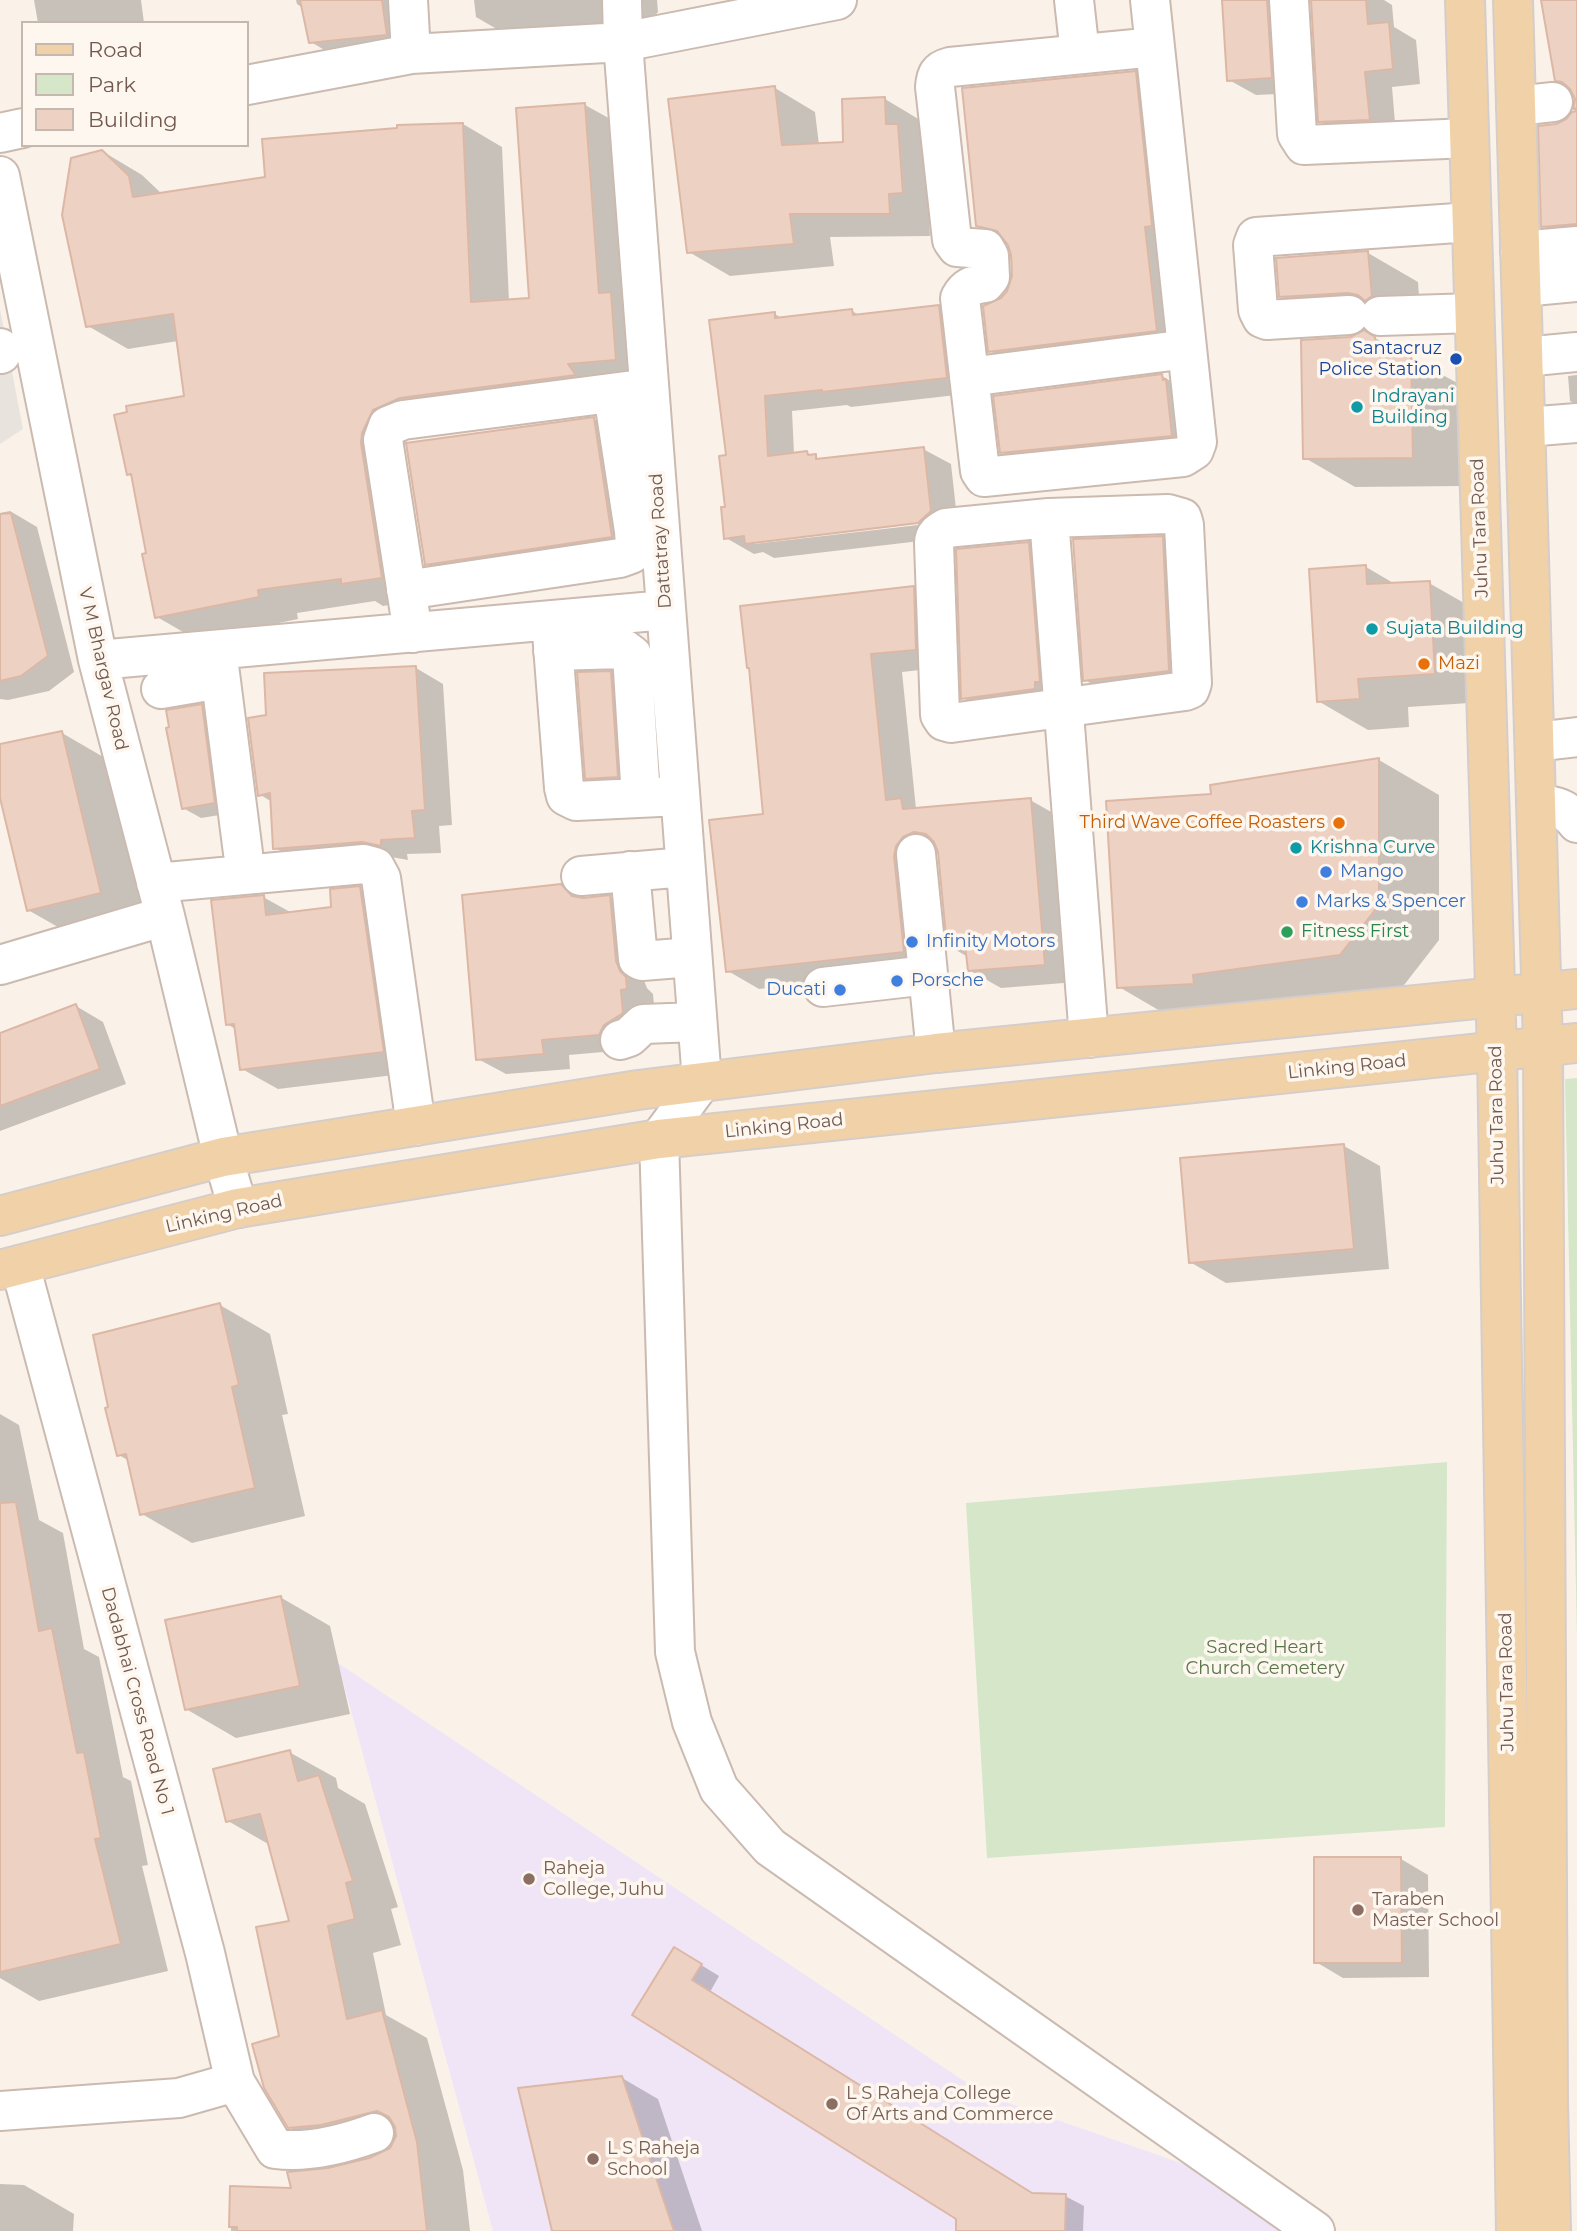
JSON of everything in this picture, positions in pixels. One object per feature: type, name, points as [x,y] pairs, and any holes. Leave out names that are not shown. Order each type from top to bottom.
[{"type":"main road","name":"Juhu Tara Road","points":[[1465,0],[1497,1052],[1516,2231]]},
{"type":"main road","points":[[1513,0],[1555,101],[1521,269],[1536,803],[1559,991],[1560,1044],[1548,2101],[1551,2231]]},
{"type":"main road","points":[[1486,719],[1534,730]]},
{"type":"main road","points":[[0,1216],[223,1157],[702,1081],[936,1053],[1559,991]]},
{"type":"main road","name":"Linking Road","points":[[10,1267],[238,1208],[659,1139],[1560,1044]]},
{"type":"street","points":[[408,0],[411,54]]},
{"type":"street","name":"Dattatray Road","points":[[622,0],[680,796],[693,844],[692,957],[702,1081]]},
{"type":"street","points":[[248,85],[411,54],[623,42],[836,0]]},
{"type":"street","points":[[1074,0],[1080,54]]},
{"type":"street","points":[[1150,0],[1155,47],[1187,349],[1197,442],[1194,450],[1183,457],[984,477],[980,471],[960,298],[965,289],[974,284],[985,283],[990,278],[989,256],[985,249],[957,247],[952,240],[936,77],[942,69],[950,66],[1155,47]]},
{"type":"street","points":[[1289,0],[1297,134],[1304,145],[1469,138]]},
{"type":"street","points":[[0,133],[21,128]]},
{"type":"street","name":"V M Bhargav Road","points":[[0,176],[6,238],[98,660],[238,1208]]},
{"type":"street","points":[[1471,222],[1256,237],[1253,245],[1258,310],[1262,318],[1267,320],[1474,313]]},
{"type":"street","points":[[1521,269],[1577,246]]},
{"type":"street","points":[[1521,269],[1577,282]]},
{"type":"street","points":[[969,377],[1187,349]]},
{"type":"street","points":[[1524,362],[1577,352]]},
{"type":"street","points":[[1524,362],[1577,363]]},
{"type":"street","points":[[413,633],[383,440],[388,426],[403,420],[649,388]]},
{"type":"street","points":[[406,590],[620,558],[631,554],[635,545],[634,531],[612,394]]},
{"type":"street","points":[[1526,427],[1577,423]]},
{"type":"street","points":[[1168,514],[1182,518],[1192,683],[1190,689],[1063,709],[951,723],[944,721],[940,715],[934,538],[946,528],[1048,518],[1168,514]]},
{"type":"street","points":[[1048,518],[1089,1038]]},
{"type":"street","points":[[552,636],[666,610]]},
{"type":"street","points":[[98,660],[218,664],[413,633],[552,636],[624,649],[632,655],[641,798]]},
{"type":"street","points":[[552,636],[566,796],[576,800],[680,796]]},
{"type":"street","points":[[161,689],[218,664]]},
{"type":"street","points":[[218,664],[243,853]]},
{"type":"street","points":[[1534,730],[1577,737]]},
{"type":"street","points":[[1536,803],[1562,807],[1577,823]]},
{"type":"street","points":[[580,876],[630,871],[693,844],[706,921]]},
{"type":"street","points":[[916,853],[936,1053]]},
{"type":"street","points":[[0,965],[161,899],[364,864],[375,867],[381,878],[416,1126]]},
{"type":"street","points":[[630,871],[638,959],[642,961],[692,957]]},
{"type":"street","points":[[823,987],[928,975]]},
{"type":"street","points":[[620,1040],[629,1037],[643,1024],[697,1021]]},
{"type":"street","points":[[702,1081],[659,1139],[676,1652],[692,1722],[719,1788],[770,1847],[1315,2231]]},
{"type":"street","name":"Dadabhai Cross Road No 1","points":[[10,1267],[205,1953],[235,2082],[275,2149],[290,2151],[316,2147],[354,2140],[374,2133]]},
{"type":"street","points":[[0,2110],[179,2098],[235,2082]]},
{"type":"shaded area","points":[[0,309],[23,429],[0,444]]},
{"type":"shaded area","name":"Raheja College, Juhu","points":[[338,1663],[985,2095],[1207,2172],[1286,2231],[493,2231]]},
{"type":"green space","points":[[1577,1078],[1577,1636],[1565,1079]]},
{"type":"green space","name":"Sacred Heart Church Cemetery","points":[[1447,1462],[1445,1827],[987,1858],[966,1503]]},
{"type":"building","points":[[300,0],[382,0],[387,35],[309,43]]},
{"type":"building","points":[[1222,0],[1267,0],[1272,78],[1227,81]]},
{"type":"building","points":[[1311,0],[1366,0],[1368,24],[1389,22],[1393,69],[1365,72],[1370,120],[1318,122]]},
{"type":"building","points":[[1541,0],[1577,0],[1577,108],[1573,109],[1575,99],[1570,89],[1562,82],[1555,81]]},
{"type":"building","points":[[1136,71],[1152,226],[1145,227],[1157,331],[988,352],[983,306],[1001,298],[1007,291],[1012,276],[1011,255],[1008,245],[997,231],[976,226],[962,88]]},
{"type":"building","points":[[775,86],[782,145],[843,142],[842,99],[885,97],[886,124],[898,124],[903,193],[889,194],[890,214],[790,214],[794,244],[687,253],[668,99]]},
{"type":"building","points":[[585,103],[599,293],[611,292],[616,360],[568,364],[576,375],[400,398],[373,410],[362,433],[361,443],[382,578],[341,584],[341,579],[258,590],[259,597],[155,618],[142,554],[146,553],[131,474],[127,475],[114,415],[127,412],[126,406],[184,396],[173,314],[86,327],[62,215],[71,158],[102,150],[129,176],[133,197],[265,177],[262,139],[397,128],[397,125],[463,123],[471,302],[529,298],[516,108]]},
{"type":"building","points":[[1577,111],[1577,224],[1541,227],[1538,126],[1556,124]]},
{"type":"building","points":[[1368,251],[1372,296],[1365,301],[1358,295],[1348,293],[1279,297],[1276,258]]},
{"type":"building","points":[[939,305],[947,378],[765,396],[768,456],[807,451],[808,455],[816,454],[816,459],[924,447],[931,511],[918,523],[745,544],[744,536],[724,539],[721,507],[725,507],[719,456],[726,455],[709,320],[775,312],[775,318],[852,309],[853,315]]},
{"type":"building","name":"Indrayani Building","points":[[1364,330],[1375,337],[1376,355],[1411,354],[1413,458],[1303,459],[1301,340],[1350,337]]},
{"type":"building","points":[[1162,374],[1163,380],[1166,379],[1172,436],[1000,453],[993,396]]},
{"type":"building","points":[[594,417],[612,537],[425,565],[406,443]]},
{"type":"building","points":[[11,513],[48,656],[21,676],[0,681],[0,514]]},
{"type":"building","points":[[1163,536],[1169,671],[1083,681],[1073,539]]},
{"type":"building","points":[[1029,542],[1040,682],[1035,682],[1035,689],[961,699],[956,549]]},
{"type":"building","name":"Sujata Building","points":[[1366,565],[1367,584],[1430,581],[1435,674],[1358,679],[1360,699],[1317,702],[1309,569]]},
{"type":"building","points":[[914,586],[916,650],[871,654],[886,800],[901,798],[903,809],[1031,798],[1045,965],[968,971],[965,945],[947,947],[938,852],[934,842],[926,834],[914,832],[903,837],[896,846],[894,856],[904,952],[726,972],[709,820],[763,814],[749,668],[740,606]]},
{"type":"building","points":[[416,666],[425,810],[412,811],[415,838],[381,840],[381,846],[362,842],[273,849],[270,793],[258,796],[248,718],[266,715],[264,673]]},
{"type":"building","points":[[611,671],[618,777],[585,779],[577,672]]},
{"type":"building","points":[[202,704],[215,803],[182,809],[166,728],[169,727],[166,710]]},
{"type":"building","points":[[62,731],[101,893],[27,911],[0,798],[0,744]]},
{"type":"building","name":"Krishna Curve","points":[[1379,758],[1379,905],[1340,955],[1193,975],[1194,984],[1117,988],[1106,801],[1211,794],[1210,785]]},
{"type":"building","points":[[561,884],[572,896],[583,898],[610,895],[616,961],[626,977],[627,989],[621,990],[623,1013],[604,1025],[599,1035],[542,1040],[544,1054],[476,1060],[462,895]]},
{"type":"building","points":[[360,886],[384,1052],[240,1070],[234,1024],[226,1025],[211,900],[264,895],[266,915],[331,907],[330,889]]},
{"type":"building","points":[[76,1004],[100,1069],[0,1106],[0,1033]]},
{"type":"building","points":[[1344,1144],[1354,1249],[1189,1263],[1180,1158]]},
{"type":"building","points":[[220,1303],[239,1385],[232,1387],[255,1488],[140,1515],[126,1454],[117,1456],[105,1408],[108,1407],[93,1335]]},
{"type":"building","points":[[16,1502],[39,1631],[52,1628],[77,1753],[84,1752],[101,1838],[95,1839],[121,1944],[0,1972],[0,1503]]},
{"type":"building","points":[[281,1596],[300,1686],[185,1710],[165,1620]]},
{"type":"building","points":[[290,1750],[298,1781],[319,1775],[353,1881],[346,1883],[355,1919],[328,1926],[347,2019],[382,2010],[417,2142],[427,2231],[237,2231],[237,2227],[229,2227],[230,2186],[291,2188],[287,2172],[328,2168],[369,2158],[390,2148],[396,2136],[395,2127],[389,2117],[377,2111],[321,2125],[288,2128],[264,2088],[252,2044],[279,2036],[256,1927],[289,1921],[260,1814],[226,1822],[213,1769]]},
{"type":"building","name":"Taraben Master School","points":[[1314,1857],[1401,1857],[1402,1963],[1314,1963]]},
{"type":"building","name":"L S Raheja College Of Arts and Commerce","points":[[674,1947],[702,1964],[692,1980],[1032,2193],[1066,2194],[1065,2231],[956,2231],[956,2219],[632,2015]]},
{"type":"building","name":"L S Raheja School","points":[[622,2076],[674,2231],[552,2231],[518,2088]]},
{"type":"place","name":"Santacruz Police Station","points":[[1456,359]]},
{"type":"place","name":"Indrayani Building","points":[[1357,407]]},
{"type":"place","name":"Sujata Building","points":[[1372,629]]},
{"type":"place","name":"Mazi","points":[[1424,664]]},
{"type":"place","name":"Third Wave Coffee Roasters","points":[[1339,823]]},
{"type":"place","name":"Krishna Curve","points":[[1296,848]]},
{"type":"place","name":"Mango","points":[[1326,872]]},
{"type":"place","name":"Marks & Spencer","points":[[1302,902]]},
{"type":"place","name":"Fitness First","points":[[1287,932]]},
{"type":"place","name":"Infinity Motors","points":[[912,942]]},
{"type":"place","name":"Porsche","points":[[897,981]]},
{"type":"place","name":"Ducati","points":[[840,990]]},
{"type":"place","name":"Raheja College, Juhu","points":[[529,1879]]},
{"type":"place","name":"Taraben Master School","points":[[1358,1910]]},
{"type":"place","name":"L S Raheja College Of Arts and Commerce","points":[[832,2104]]},
{"type":"place","name":"L S Raheja School","points":[[593,2159]]}]
